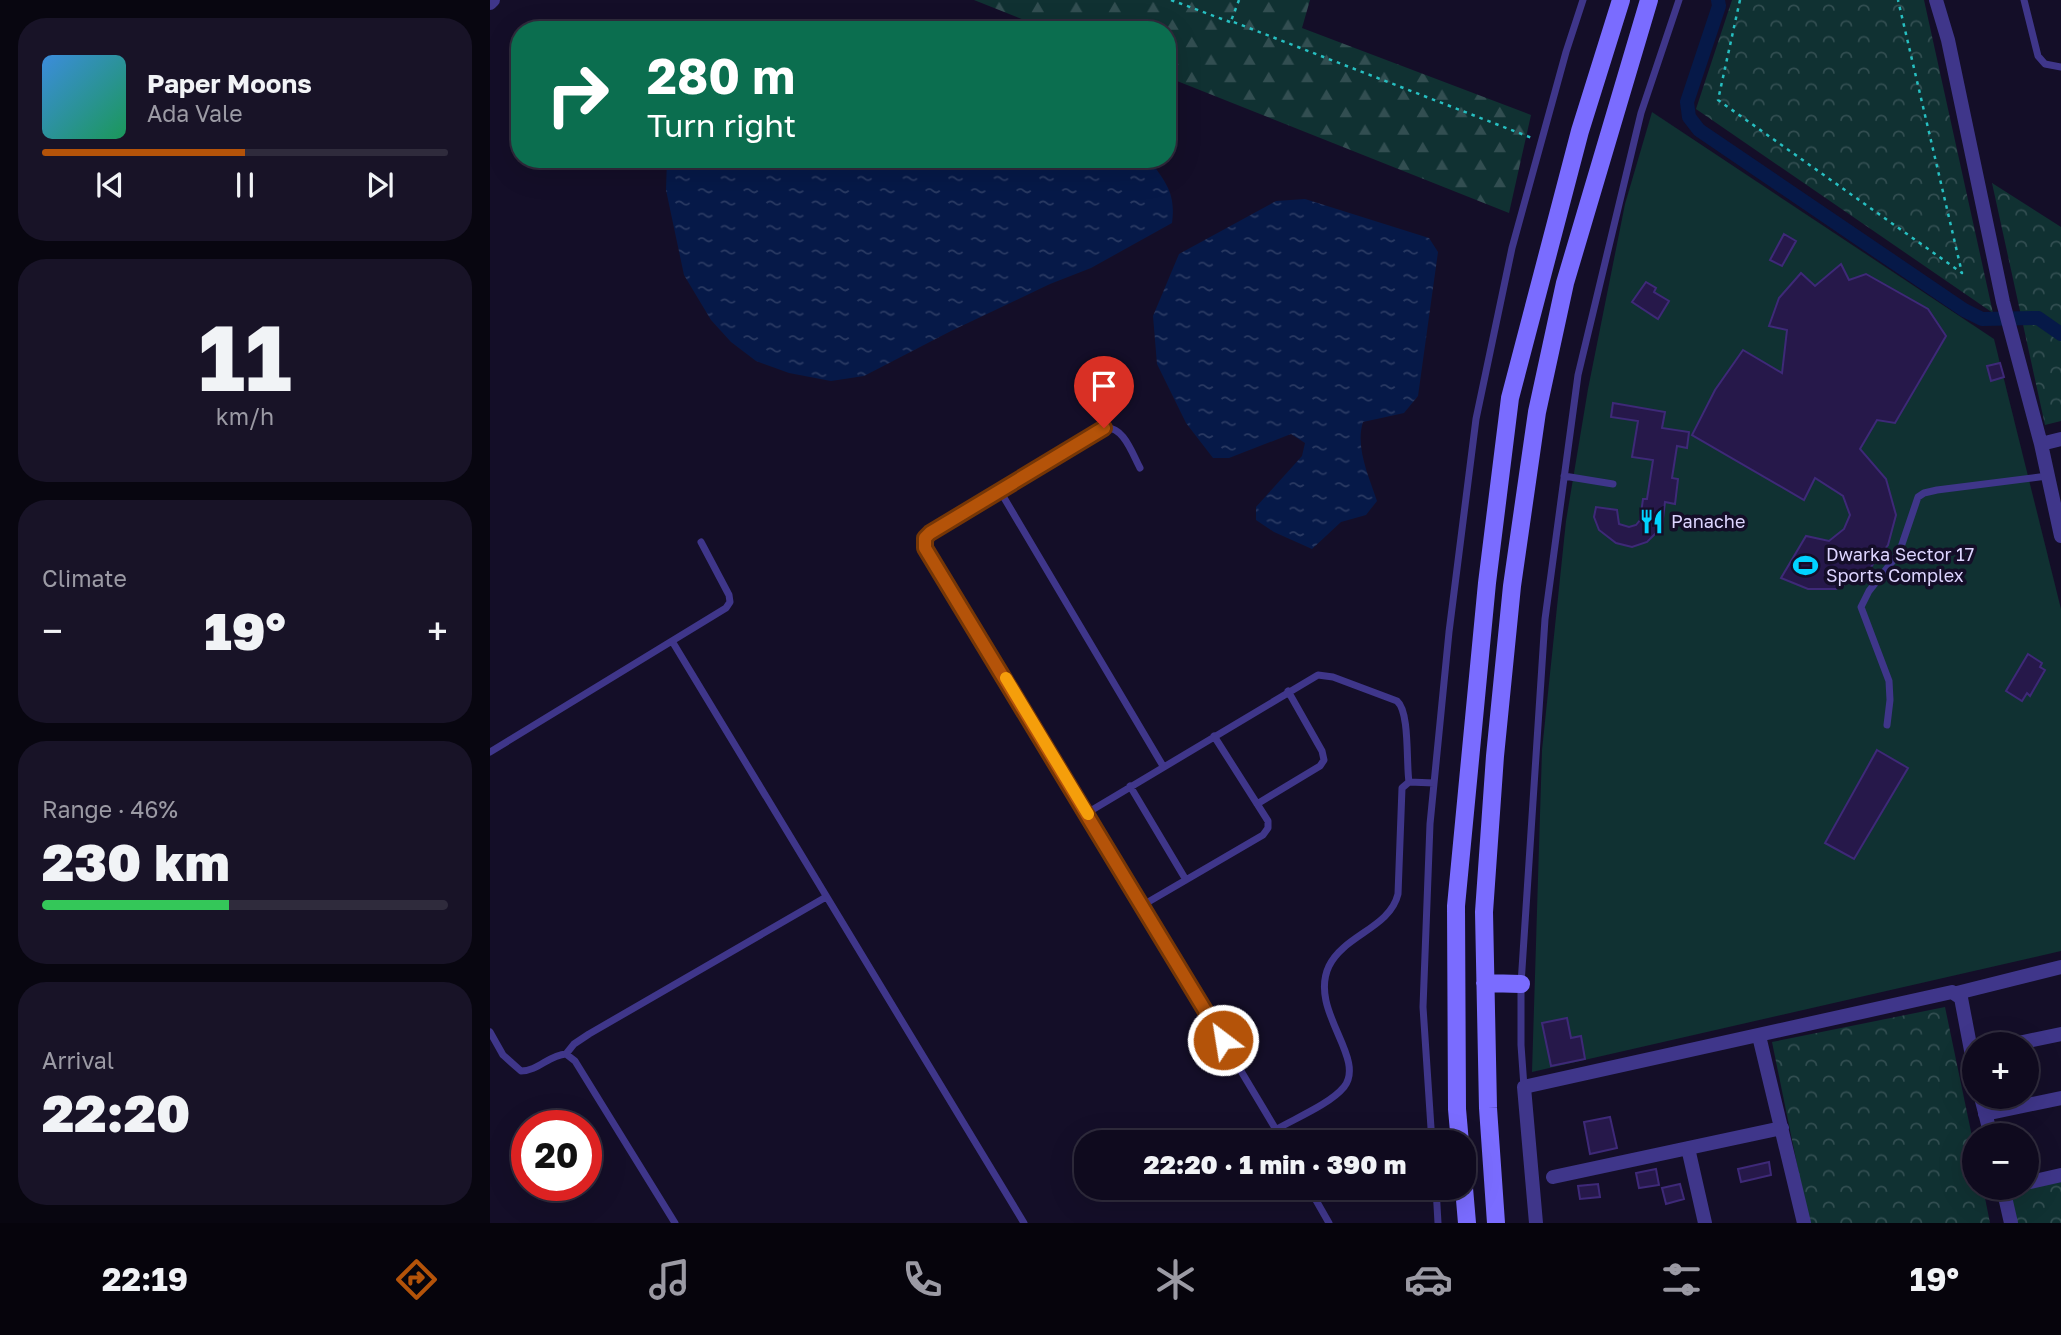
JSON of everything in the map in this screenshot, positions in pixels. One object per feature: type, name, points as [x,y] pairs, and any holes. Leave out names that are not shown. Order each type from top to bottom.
[{"type":"main road","points":[[1459,1130],[1456,906],[1486,596],[1510,398],[1580,131],[1621,0]]},
{"type":"main road","points":[[1496,1223],[1488,1108],[1484,912],[1495,756],[1512,586],[1537,412],[1565,283],[1649,0]]},
{"type":"main road","points":[[1485,983],[1521,984]]},
{"type":"main road","points":[[1465,1200],[1467,1223]]},
{"type":"street","points":[[1936,0],[1948,40],[2003,302],[2041,443],[2061,536]]},
{"type":"street","points":[[2041,443],[2061,439]]},
{"type":"street","points":[[1536,1223],[1524,1087],[1957,993],[2061,967]]},
{"type":"street","points":[[1957,993],[1961,998],[1968,1032]]},
{"type":"street","points":[[2039,1039],[2061,1034]]},
{"type":"street","points":[[1759,1036],[1804,1223]]},
{"type":"street","points":[[1986,1114],[2061,1098]]},
{"type":"street","points":[[1985,1109],[1988,1123]]},
{"type":"street","points":[[1553,1177],[1782,1128]]},
{"type":"street","points":[[1688,1148],[1705,1223]]},
{"type":"street","points":[[2039,1180],[2061,1175]]},
{"type":"street","points":[[2006,1200],[2011,1223]]},
{"type":"lane","points":[[1431,1130],[1423,1007],[1430,824],[1449,632],[1476,419],[1512,247],[1583,0]]},
{"type":"lane","points":[[1524,1087],[1521,984],[1545,619],[1578,375],[1641,113],[1679,0]]},
{"type":"lane","points":[[2024,0],[2038,56],[2045,64],[2061,67]]},
{"type":"lane","points":[[1140,468],[1118,430],[1104,428],[930,533],[925,538],[925,548],[1277,1129],[1333,1097],[1348,1081],[1350,1064],[1327,1008],[1325,983],[1329,966],[1335,957],[1383,918],[1397,900],[1402,788],[1409,782],[1434,783]]},
{"type":"lane","points":[[1564,476],[1613,484]]},
{"type":"lane","points":[[1887,725],[1889,681],[1861,607],[1869,591],[1899,553],[1918,497],[1937,490],[2048,476]]},
{"type":"lane","points":[[1000,491],[1163,766]]},
{"type":"lane","points":[[490,752],[720,612],[730,602],[729,595],[702,542]]},
{"type":"lane","points":[[672,641],[1024,1223]]},
{"type":"lane","points":[[1087,813],[1311,677],[1324,675],[1397,701],[1404,710],[1406,723],[1409,782]]},
{"type":"lane","points":[[1257,804],[1320,766],[1324,760],[1322,751],[1288,691]]},
{"type":"lane","points":[[1143,905],[1263,835],[1268,828],[1268,821],[1214,736]]},
{"type":"lane","points":[[1130,786],[1186,880]]},
{"type":"lane","points":[[490,1032],[503,1055],[521,1071],[533,1070],[550,1059],[566,1054],[589,1034],[826,897]]},
{"type":"lane","points":[[566,1054],[579,1066],[675,1223]]},
{"type":"lane","points":[[1316,1200],[1329,1223]]},
{"type":"lane","points":[[1437,1200],[1438,1223]]},
{"type":"path","points":[[1171,0],[1541,142]]},
{"type":"path","points":[[1231,22],[1239,0]]},
{"type":"path","points":[[1740,0],[1718,100],[1962,273],[1898,0]]},
{"type":"green space","points":[[974,0],[1310,0],[1302,28],[1531,115],[1509,213],[1176,81],[1176,21],[1026,21]]},
{"type":"green space","points":[[1732,0],[1924,0],[1993,313],[1696,109]]},
{"type":"green space","name":"Dwarka Sector 17 Sports Complex","points":[[1652,112],[1994,339],[2061,609],[2061,951],[1532,1072],[1542,750],[1566,521],[1588,389],[1625,204]]},
{"type":"green space","points":[[1992,183],[2061,227],[2061,421],[2045,425]]},
{"type":"green space","points":[[1945,1007],[1962,1088],[1962,1109],[1966,1109],[1969,1123],[1962,1123],[1962,1200],[1985,1200],[1990,1223],[1809,1223],[1772,1042]]},
{"type":"green space","points":[[2061,1179],[2061,1223],[2016,1223],[2010,1200],[2039,1200],[2039,1184]]},
{"type":"water","points":[[667,168],[1155,168],[1171,196],[1173,213],[1172,223],[1091,268],[1050,284],[951,331],[864,376],[831,381],[789,373],[756,361],[731,342],[711,320],[684,275],[666,190]]},
{"type":"water","points":[[1305,199],[1429,238],[1438,252],[1418,396],[1404,413],[1363,422],[1362,452],[1377,501],[1366,515],[1341,522],[1312,549],[1274,532],[1256,520],[1256,507],[1302,456],[1305,443],[1291,434],[1229,458],[1213,458],[1186,423],[1157,364],[1153,316],[1179,254],[1276,201]]},
{"type":"building","points":[[1784,234],[1796,241],[1782,266],[1770,260]]},
{"type":"building","points":[[1841,264],[1849,280],[1866,274],[1928,309],[1946,336],[1895,423],[1877,420],[1860,449],[1886,479],[1896,515],[1888,545],[1867,572],[1836,589],[1808,589],[1781,578],[1806,536],[1829,541],[1844,529],[1850,515],[1843,496],[1815,478],[1804,500],[1692,435],[1715,390],[1743,350],[1782,373],[1787,330],[1769,326],[1779,298],[1801,273],[1815,286]]},
{"type":"building","points":[[1646,282],[1656,288],[1654,292],[1669,301],[1658,319],[1632,302]]},
{"type":"building","points":[[2000,363],[2004,377],[1991,381],[1987,366]]},
{"type":"building","points":[[1613,403],[1665,412],[1662,428],[1689,432],[1687,448],[1677,446],[1672,478],[1678,479],[1675,504],[1665,502],[1662,527],[1647,542],[1632,547],[1616,543],[1599,530],[1594,517],[1596,507],[1617,510],[1619,524],[1629,527],[1636,525],[1640,520],[1643,499],[1647,499],[1653,460],[1632,457],[1638,421],[1611,417]]},
{"type":"building","points":[[2028,654],[2042,663],[2040,667],[2045,670],[2030,696],[2027,693],[2022,701],[2006,691]]},
{"type":"building","points":[[1877,750],[1908,768],[1854,859],[1825,843]]},
{"type":"building","points":[[1567,1018],[1571,1038],[1581,1036],[1585,1059],[1551,1066],[1542,1023]]},
{"type":"building","points":[[1610,1117],[1617,1148],[1590,1154],[1584,1122]]},
{"type":"building","points":[[1769,1162],[1771,1175],[1741,1182],[1738,1169]]},
{"type":"building","points":[[1656,1169],[1659,1185],[1639,1188],[1636,1173]]},
{"type":"building","points":[[1598,1184],[1600,1197],[1580,1199],[1578,1186]]},
{"type":"building","points":[[1680,1184],[1684,1199],[1666,1204],[1662,1188]]},
{"type":"waterway","points":[[1718,0],[1719,6],[1687,102],[1689,117],[1699,130],[1964,310],[1982,319],[2038,318],[2061,334]]},
{"type":"slow traffic","points":[[1006,678],[1088,814]]},
{"type":"place","name":"Panache","points":[[1651,522]]},
{"type":"place","name":"Dwarka Sector 17 Sports Complex","points":[[1806,565]]},
{"type":"route","points":[[1104,428],[930,533],[925,538],[925,548],[1223,1040]]}]
